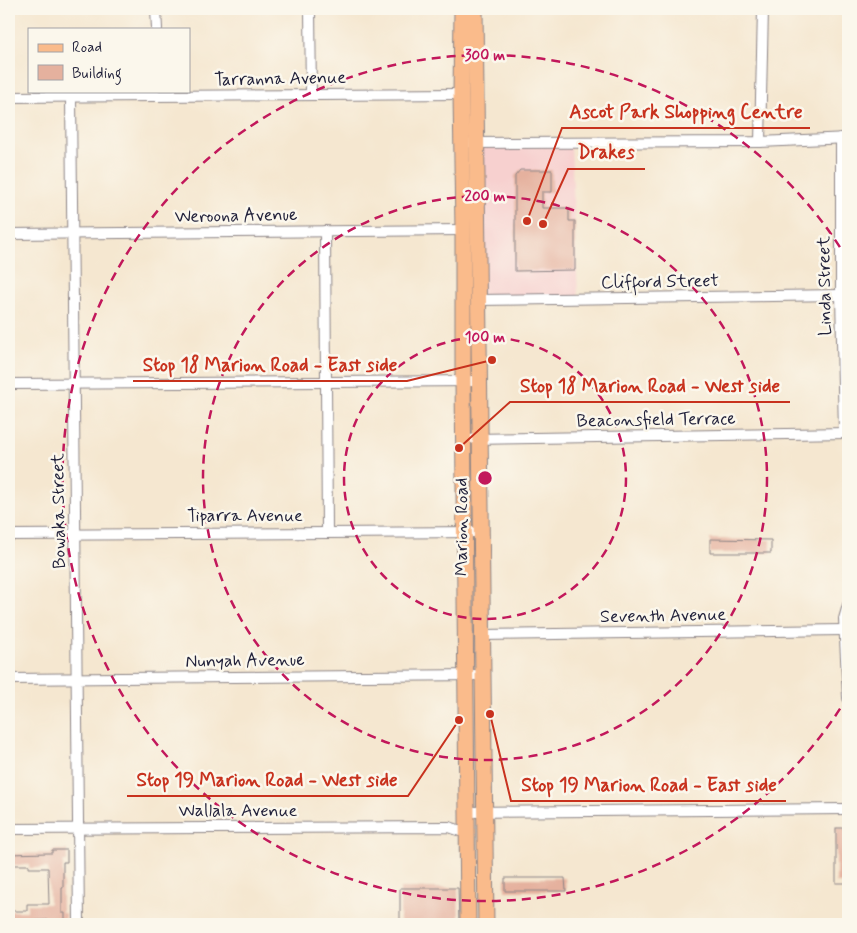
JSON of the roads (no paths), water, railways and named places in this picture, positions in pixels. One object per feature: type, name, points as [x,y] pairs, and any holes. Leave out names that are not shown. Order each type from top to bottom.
[{"type":"main road","name":"Marion Road","points":[[462,9],[461,143],[468,924]]},
{"type":"main road","name":"Marion Road","points":[[475,9],[486,924]]},
{"type":"main road","points":[[463,285],[473,297],[479,300]]},
{"type":"street","points":[[156,9],[157,28]]},
{"type":"street","points":[[310,9],[311,95]]},
{"type":"street","points":[[760,142],[763,9]]},
{"type":"street","name":"Tarranna Avenue","points":[[9,97],[157,94],[461,94]]},
{"type":"street","name":"Bowaka Street","points":[[71,97],[79,924]]},
{"type":"street","points":[[461,143],[760,142],[844,138]]},
{"type":"street","name":"Linda Street","points":[[844,138],[841,295],[846,433]]},
{"type":"street","name":"Weroona Avenue","points":[[9,234],[463,230]]},
{"type":"street","points":[[325,231],[327,532]]},
{"type":"street","name":"Clifford Street","points":[[479,300],[841,295]]},
{"type":"street","points":[[9,384],[480,381]]},
{"type":"street","name":"Beaconsfield Terrace","points":[[464,439],[846,433]]},
{"type":"street","name":"Tiparra Avenue","points":[[9,534],[481,532]]},
{"type":"street","points":[[848,605],[844,619],[848,698]]},
{"type":"street","name":"Seventh Avenue","points":[[482,635],[844,630]]},
{"type":"street","name":"Nunyah Avenue","points":[[9,679],[482,675]]},
{"type":"street","points":[[467,812],[848,809]]},
{"type":"street","name":"Wallala Avenue","points":[[9,829],[449,827],[467,833]]},
{"type":"place","name":"Ascot Park Shopping Centre","points":[[527,221]]},
{"type":"place","name":"Drakes","points":[[543,224]]},
{"type":"place","name":"Stop 18 Marion Road - East side","points":[[492,360]]},
{"type":"place","name":"Stop 18 Marion Road - West side","points":[[459,448]]},
{"type":"place","name":"Stop 19 Marion Road - East side","points":[[490,714]]},
{"type":"place","name":"Stop 19 Marion Road - West side","points":[[459,720]]}]
